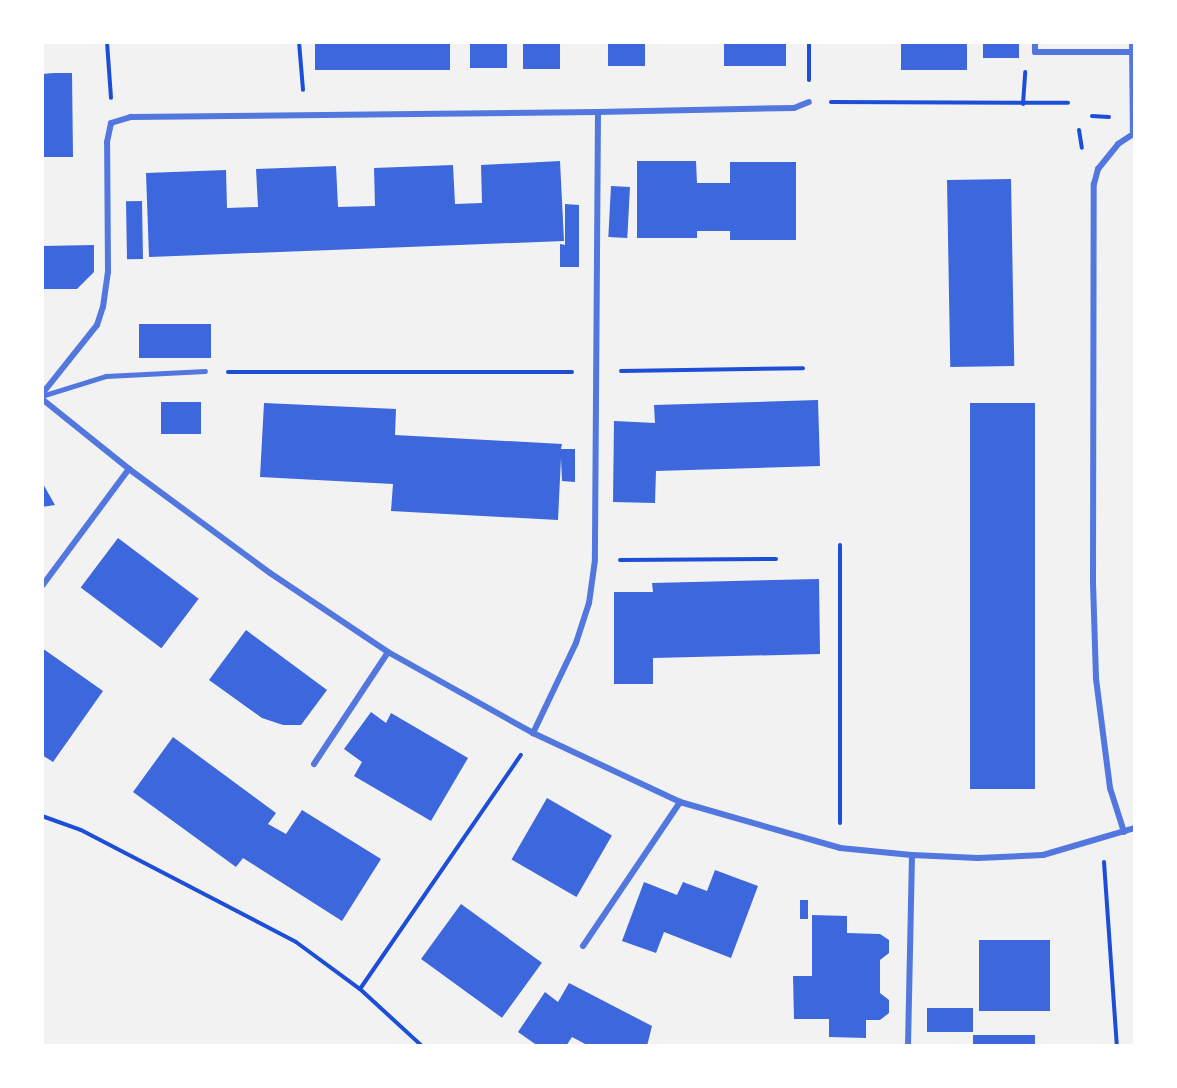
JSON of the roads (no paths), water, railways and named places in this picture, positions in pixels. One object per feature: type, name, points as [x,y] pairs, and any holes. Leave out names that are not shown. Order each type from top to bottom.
[{"type":"street","points":[[1035,42],[1035,52],[1132,52]]},
{"type":"street","points":[[1124,832],[1110,788],[1096,678],[1093,582],[1094,184],[1098,169],[1134,133],[1132,42]]},
{"type":"street","points":[[809,102],[794,108],[304,118],[131,117],[111,123],[107,142],[108,272],[102,307],[97,325],[42,396],[129,469],[270,573],[388,652],[533,733],[680,802],[840,848],[912,855],[978,858],[1043,855],[1102,840],[1135,828]]},
{"type":"street","points":[[533,733],[576,643],[589,603],[595,560],[598,112]]},
{"type":"street","points":[[42,586],[129,469]]},
{"type":"street","points":[[314,764],[388,652]]},
{"type":"street","points":[[583,946],[680,802]]},
{"type":"street","points":[[908,1046],[912,855]]},
{"type":"lane","points":[[42,396],[106,376],[205,371]]}]
